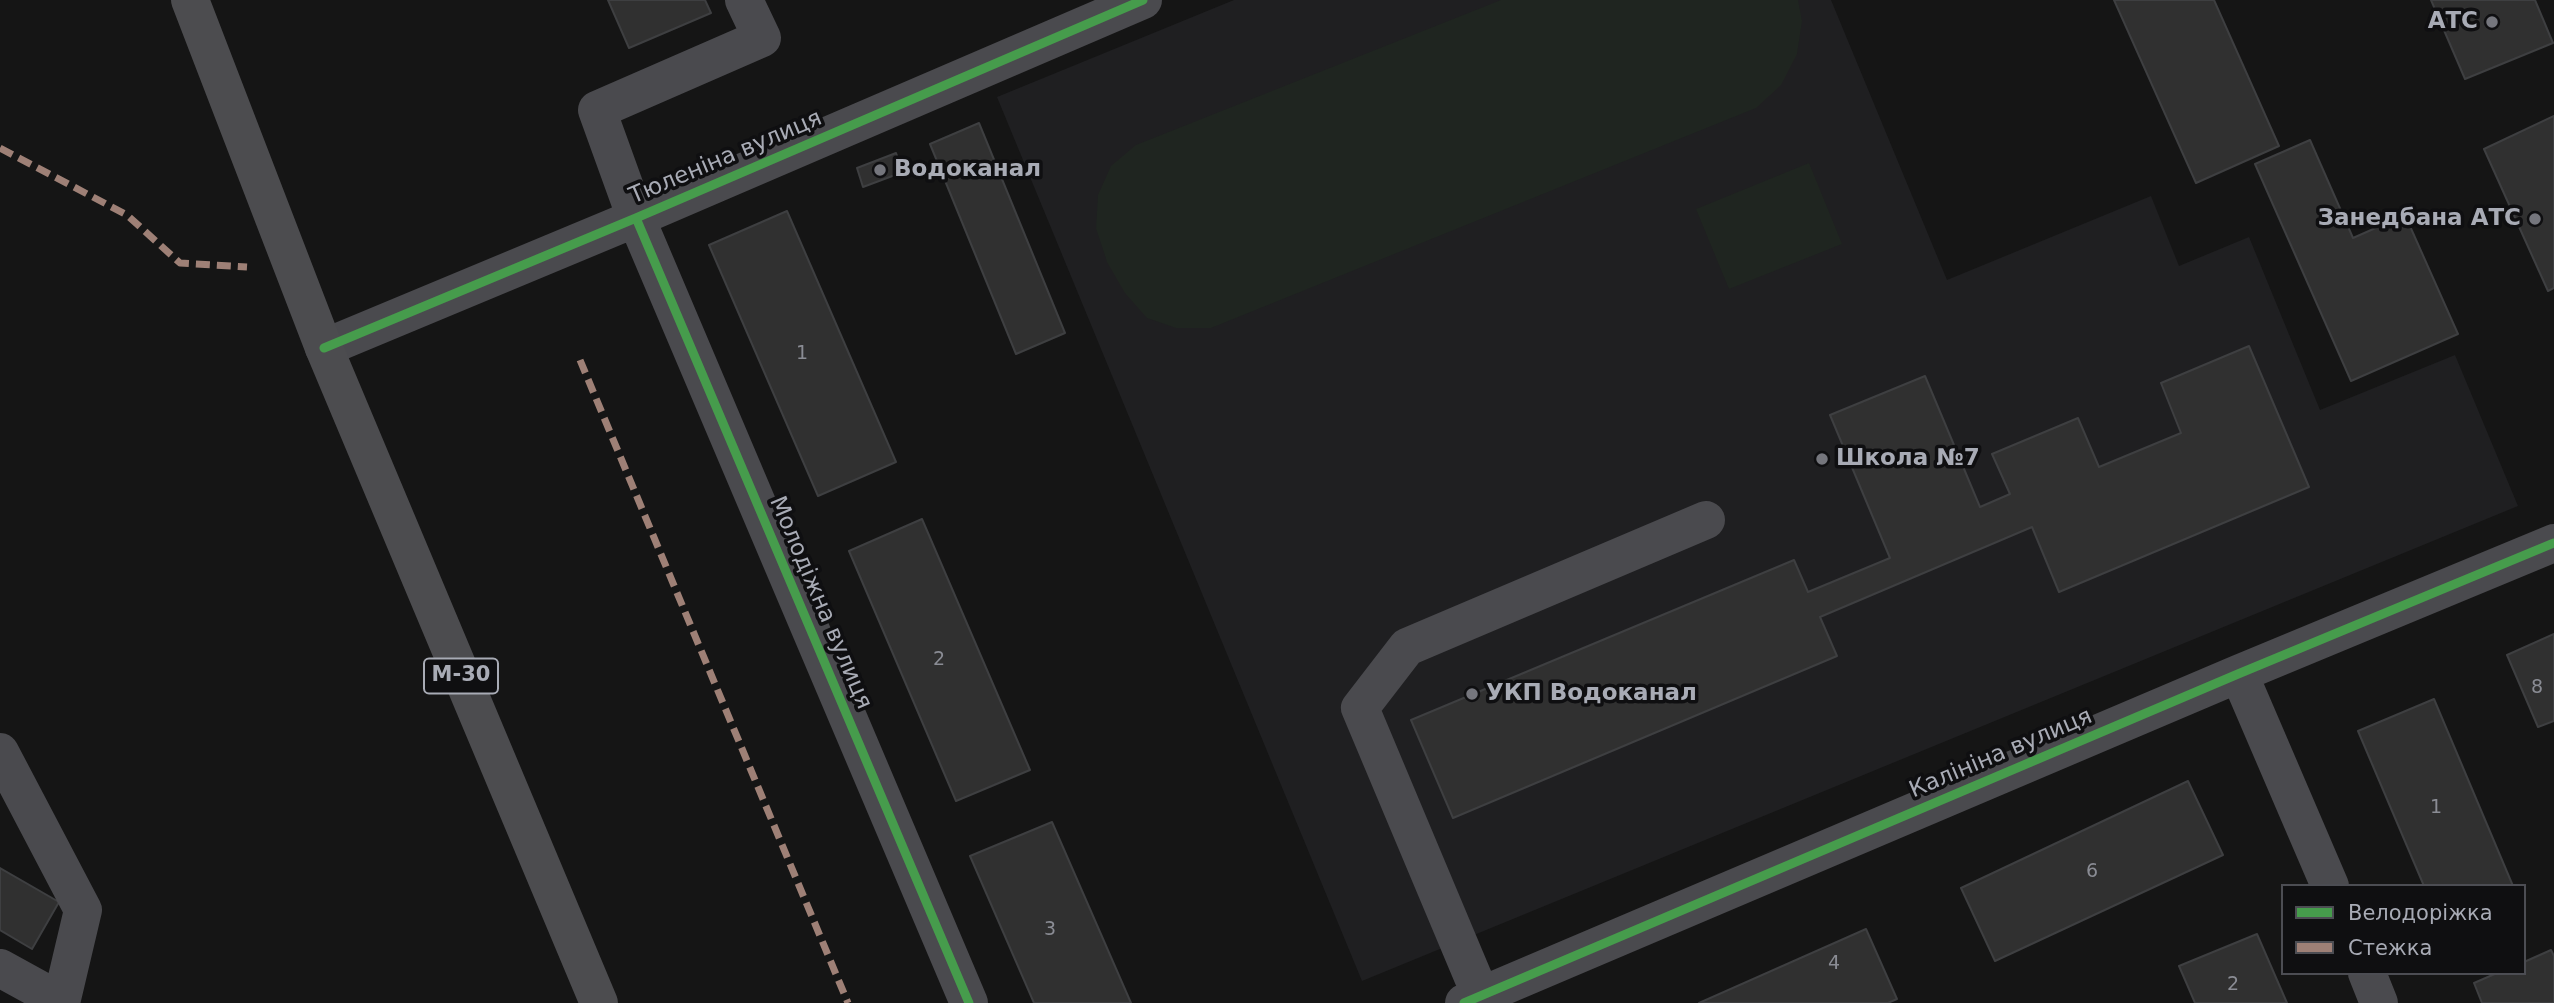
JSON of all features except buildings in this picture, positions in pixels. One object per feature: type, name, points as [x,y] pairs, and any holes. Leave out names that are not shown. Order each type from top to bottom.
[{"type":"highway","name":"М-30","points":[[190,0],[324,348],[599,1003]]},
{"type":"street","name":"Молодіжна вулиця","points":[[744,0],[762,38],[597,110],[636,218],[969,1003]]},
{"type":"street","name":"Тюленіна вулиця","points":[[324,348],[636,218],[1143,0]]},
{"type":"street","points":[[1473,1000],[1360,708],[1407,647],[1706,520]]},
{"type":"street","name":"Калініна вулиця","points":[[1473,1000],[2554,543]]},
{"type":"street","points":[[2239,674],[2329,884]]},
{"type":"street","points":[[0,752],[82,910],[60,1002],[0,968]]},
{"type":"street","points":[[2368,975],[2379,1003]]},
{"type":"shaded area","name":"Школа №7","points":[[1234,0],[1831,0],[1947,280],[2151,196],[2179,266],[2249,237],[2320,410],[2455,355],[2518,506],[1362,981],[997,97]]},
{"type":"shaded area","points":[[1501,0],[1798,0],[1802,21],[1797,54],[1781,85],[1756,108],[1211,328],[1176,328],[1147,318],[1125,293],[1107,262],[1096,228],[1098,195],[1111,166],[1136,145]]},
{"type":"shaded area","points":[[1809,163],[1842,244],[1729,289],[1696,209]]},
{"type":"marked path","points":[[0,148],[127,215],[180,263],[247,267]]},
{"type":"marked path","points":[[580,360],[848,1003]]},
{"type":"cycle path","points":[[324,348],[636,218],[1143,0]]},
{"type":"cycle path","points":[[636,218],[969,1003]]},
{"type":"cycle path","points":[[1464,1003],[2238,674],[2554,543]]},
{"type":"place","name":"АТС","points":[[2492,22]]},
{"type":"place","name":"Водоканал","points":[[880,170]]},
{"type":"place","name":"Занедбана АТС","points":[[2535,219]]},
{"type":"place","name":"Школа №7","points":[[1822,459]]},
{"type":"place","name":"УКП Водоканал","points":[[1472,694]]}]
